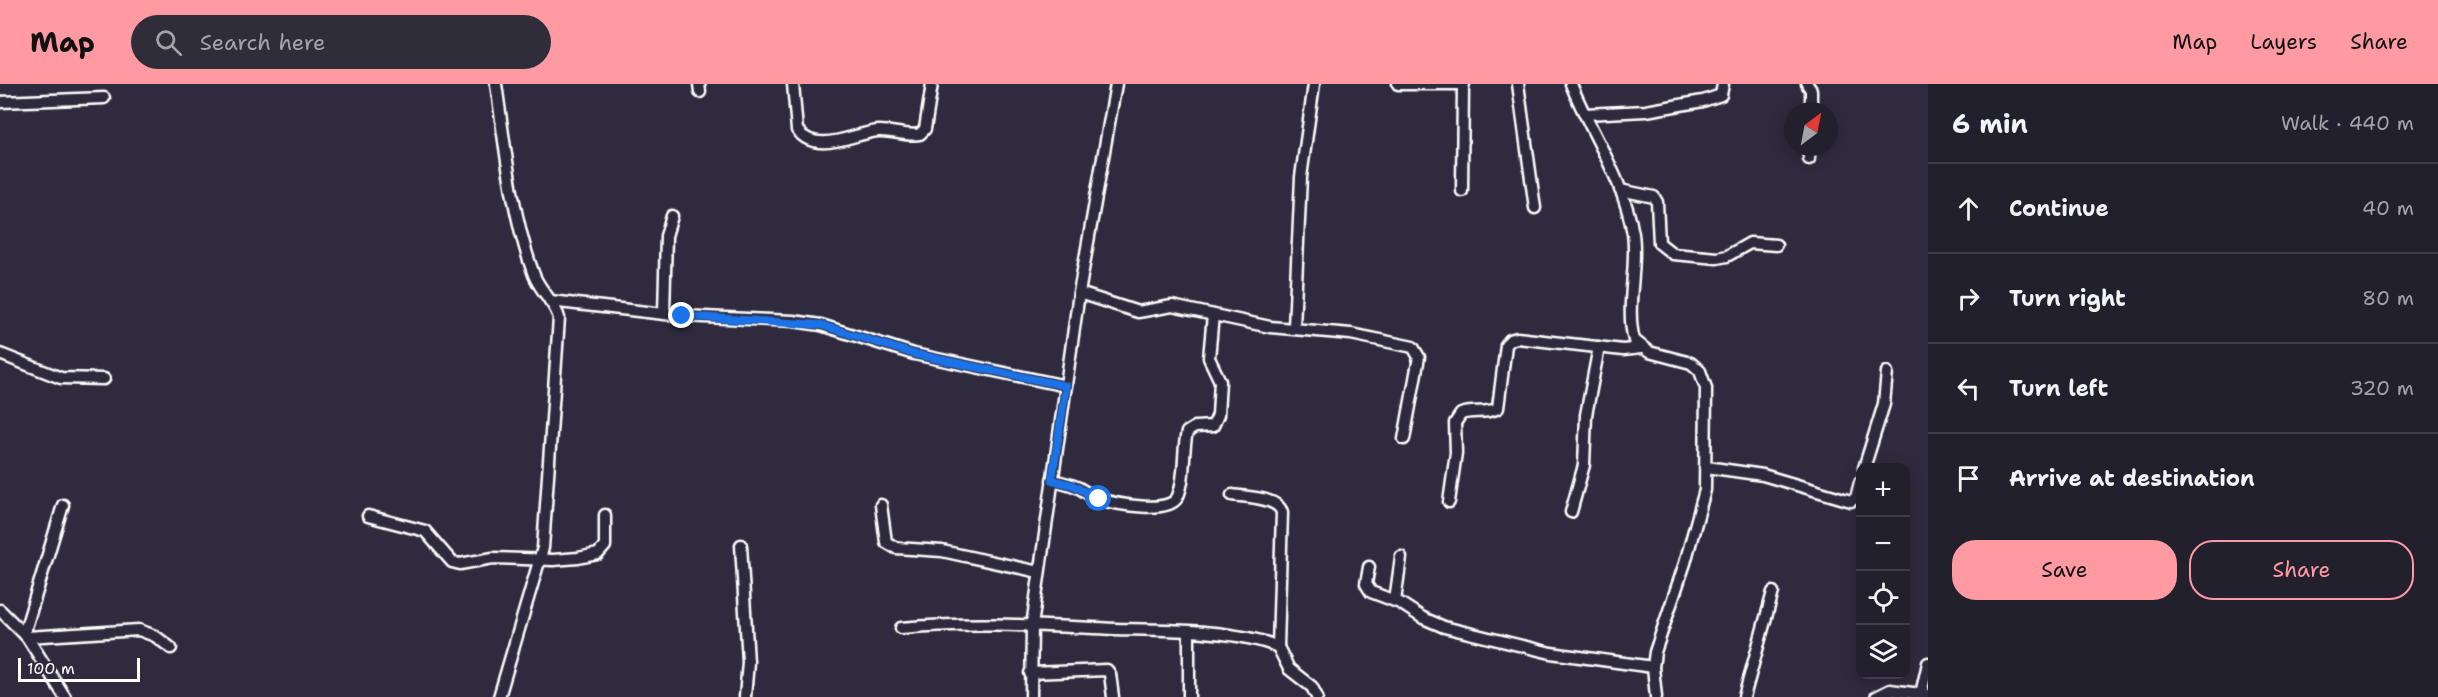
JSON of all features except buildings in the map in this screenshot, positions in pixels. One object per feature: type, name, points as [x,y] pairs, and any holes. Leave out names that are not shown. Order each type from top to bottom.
[{"type":"street","points":[[496,84],[507,160],[526,250],[534,276],[559,318],[546,532],[500,697]]},
{"type":"street","points":[[793,84],[797,130],[804,137],[828,142],[876,131],[920,134],[926,125],[932,84]]},
{"type":"street","points":[[1031,697],[1029,673],[1032,626],[1078,293],[1116,84],[1110,84]]},
{"type":"street","points":[[1294,327],[1301,177],[1314,84]]},
{"type":"street","points":[[1398,84],[1464,84],[1462,191]]},
{"type":"street","points":[[1518,84],[1535,208]]},
{"type":"street","points":[[1570,84],[1609,161],[1633,235],[1632,333],[1641,348]]},
{"type":"street","points":[[1585,114],[1646,111],[1703,101],[1720,95],[1724,90],[1723,84]]},
{"type":"street","points":[[1807,84],[1811,90],[1811,102]]},
{"type":"street","points":[[0,102],[104,98]]},
{"type":"street","points":[[1620,190],[1649,195],[1656,199],[1658,239],[1661,247],[1668,252],[1717,258],[1727,256],[1750,243],[1776,245]]},
{"type":"street","points":[[664,313],[666,236],[672,216]]},
{"type":"street","points":[[1078,293],[1138,312],[1167,306],[1270,327],[1294,327],[1404,344],[1416,349],[1419,357],[1404,439]]},
{"type":"street","points":[[550,301],[664,313],[821,325],[914,354],[1066,386]]},
{"type":"street","points":[[1052,480],[1072,485],[1099,499],[1122,504],[1167,506],[1178,498],[1187,432],[1195,427],[1213,426],[1218,415],[1220,381],[1208,352],[1213,315]]},
{"type":"street","points":[[1449,502],[1456,453],[1455,423],[1461,414],[1494,411],[1498,408],[1506,345],[1510,339],[1623,350],[1641,348],[1681,359],[1700,371],[1706,388],[1706,466],[1702,502],[1685,563],[1661,630],[1653,667],[1656,697]]},
{"type":"street","points":[[1571,512],[1584,465],[1586,415],[1599,347]]},
{"type":"street","points":[[0,354],[61,378],[104,379]]},
{"type":"street","points":[[1866,463],[1884,404],[1887,372]]},
{"type":"street","points":[[1706,466],[1762,475],[1851,501],[1856,498]]},
{"type":"street","points":[[1232,495],[1274,502],[1281,507],[1278,647],[1289,669],[1312,687],[1317,697]]},
{"type":"street","points":[[881,505],[886,542],[896,548],[942,551],[1039,572]]},
{"type":"street","points":[[25,635],[63,506]]},
{"type":"street","points":[[368,516],[426,531],[452,562],[472,564],[493,558],[540,560],[578,558],[603,551],[605,515]]},
{"type":"street","points":[[741,545],[748,662],[745,697]]},
{"type":"street","points":[[1395,601],[1401,557]]},
{"type":"street","points":[[1369,567],[1367,588],[1444,627],[1551,653],[1653,667]]},
{"type":"street","points":[[1744,697],[1773,592]]},
{"type":"street","points":[[0,609],[25,635],[65,697]]},
{"type":"street","points":[[901,628],[960,623],[1189,632],[1240,637],[1278,647]]},
{"type":"street","points":[[25,635],[139,630],[155,636],[171,648]]},
{"type":"street","points":[[1189,632],[1189,697]]},
{"type":"street","points":[[1876,697],[1890,690],[1924,694],[1928,663]]},
{"type":"street","points":[[1029,673],[1107,670],[1110,674],[1113,697]]},
{"type":"route","points":[[682,316],[793,321],[821,325],[914,354],[1066,386],[1052,480],[1072,485],[1099,499]]}]
